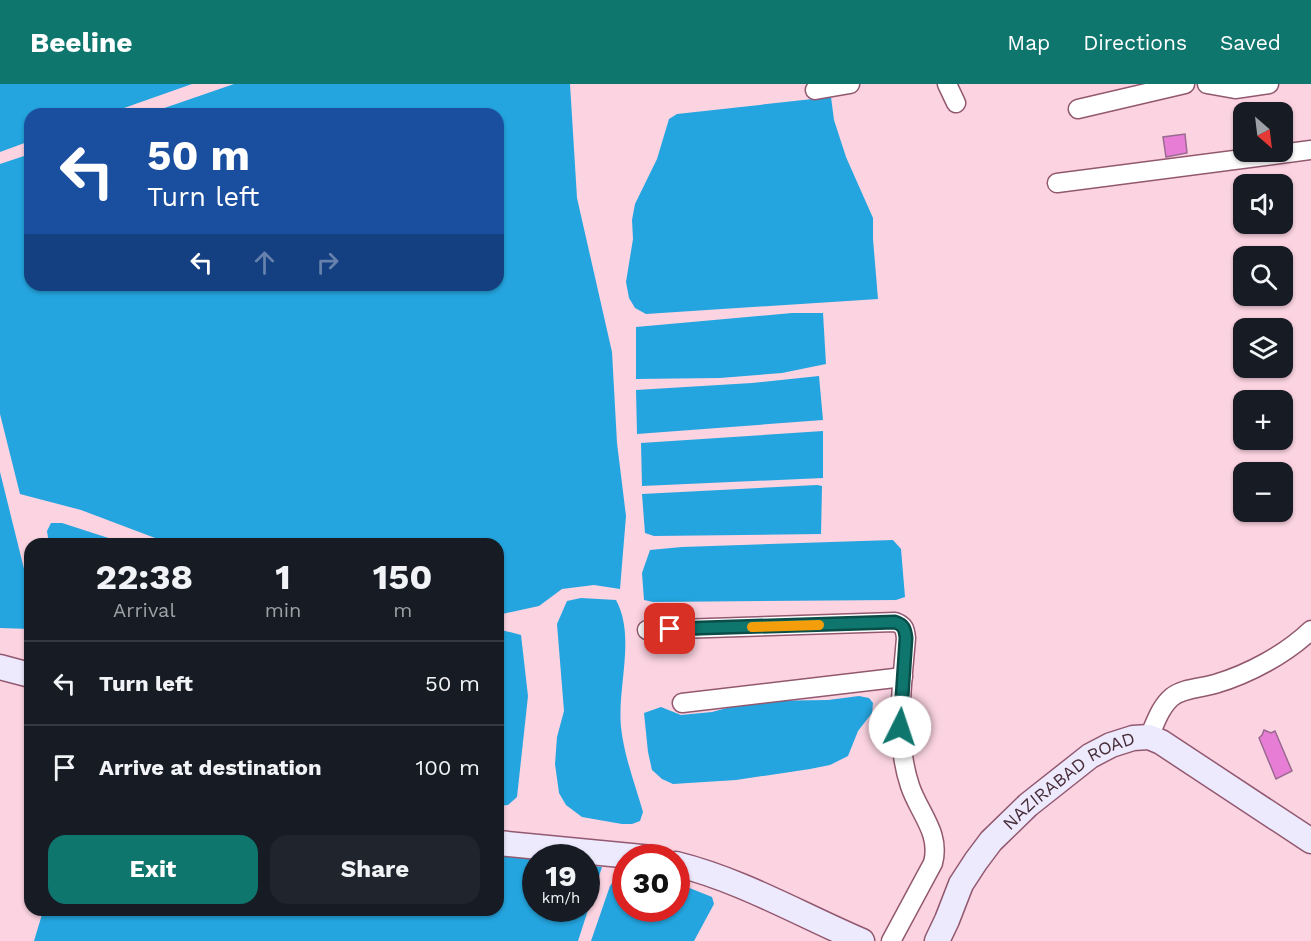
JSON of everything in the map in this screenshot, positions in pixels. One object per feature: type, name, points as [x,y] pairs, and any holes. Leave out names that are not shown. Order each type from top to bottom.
[{"type":"main road","points":[[0,667],[24,673]]},
{"type":"main road","name":"NAZIRABAD ROAD","points":[[937,941],[961,884],[991,841],[1061,777],[1090,756],[1111,745],[1133,738],[1149,737],[1182,755],[1311,841]]},
{"type":"main road","points":[[504,844],[612,854]]},
{"type":"main road","points":[[690,868],[786,906],[862,941]]},
{"type":"street","points":[[815,90],[850,84]]},
{"type":"street","points":[[947,84],[956,103]]},
{"type":"street","points":[[1078,109],[1185,84]]},
{"type":"street","points":[[1207,84],[1235,89],[1269,84]]},
{"type":"street","points":[[1057,183],[1311,150]]},
{"type":"street","points":[[647,630],[895,622],[901,624],[905,629],[900,727],[904,758],[909,784],[916,803],[935,838],[936,852],[933,863],[891,941]]},
{"type":"street","points":[[1149,737],[1163,708],[1173,696],[1239,676],[1269,660],[1311,630]]},
{"type":"street","points":[[682,703],[903,677]]},
{"type":"water","points":[[0,84],[192,84],[124,108],[24,108],[24,143],[0,152]]},
{"type":"water","points":[[234,84],[570,84],[577,198],[612,352],[617,443],[626,516],[620,589],[594,585],[562,589],[539,606],[504,614],[504,538],[155,538],[81,510],[20,494],[0,414],[0,164],[24,156],[24,291],[504,291],[504,108],[164,108]]},
{"type":"water","points":[[831,97],[834,120],[846,157],[873,218],[878,299],[646,314],[635,308],[629,298],[626,282],[633,239],[632,220],[635,204],[657,159],[669,119],[677,114]]},
{"type":"water","points":[[792,313],[823,313],[826,364],[782,373],[720,378],[636,379],[636,327]]},
{"type":"water","points":[[819,376],[823,420],[637,434],[636,390],[752,383]]},
{"type":"water","points":[[823,431],[823,478],[642,486],[641,443]]},
{"type":"water","points":[[0,472],[24,569],[24,629],[0,628]]},
{"type":"water","points":[[822,486],[821,534],[654,536],[645,533],[642,494]]},
{"type":"water","points":[[51,523],[62,523],[108,538],[48,538],[47,531]]},
{"type":"water","points":[[893,540],[901,549],[905,597],[896,600],[653,602],[644,600],[642,573],[650,550]]},
{"type":"water","points":[[581,598],[616,600],[622,614],[625,646],[620,712],[622,738],[643,812],[640,821],[632,824],[582,817],[566,805],[559,793],[555,764],[557,737],[564,711],[557,624],[567,601]]},
{"type":"water","points":[[504,631],[521,635],[528,696],[517,797],[508,805],[504,805]]},
{"type":"water","points":[[859,696],[869,698],[873,703],[872,713],[858,731],[848,756],[830,765],[736,780],[673,784],[662,779],[652,770],[644,713],[661,707],[681,715],[712,712],[753,701],[828,700]]},
{"type":"water","points":[[504,856],[522,858],[522,922],[584,922],[578,941],[34,941],[42,916],[504,916]]},
{"type":"water","points":[[612,883],[612,922],[690,922],[690,888],[712,897],[714,904],[694,941],[591,941],[598,922],[600,922],[600,915]]},
{"type":"building","points":[[1185,134],[1187,153],[1166,157],[1163,137]]},
{"type":"building","points":[[1264,730],[1271,733],[1275,731],[1292,771],[1276,779],[1259,738]]},
{"type":"slow traffic","points":[[752,627],[819,625]]},
{"type":"route","points":[[670,629],[895,622],[901,624],[905,629],[906,638],[900,727]]}]
